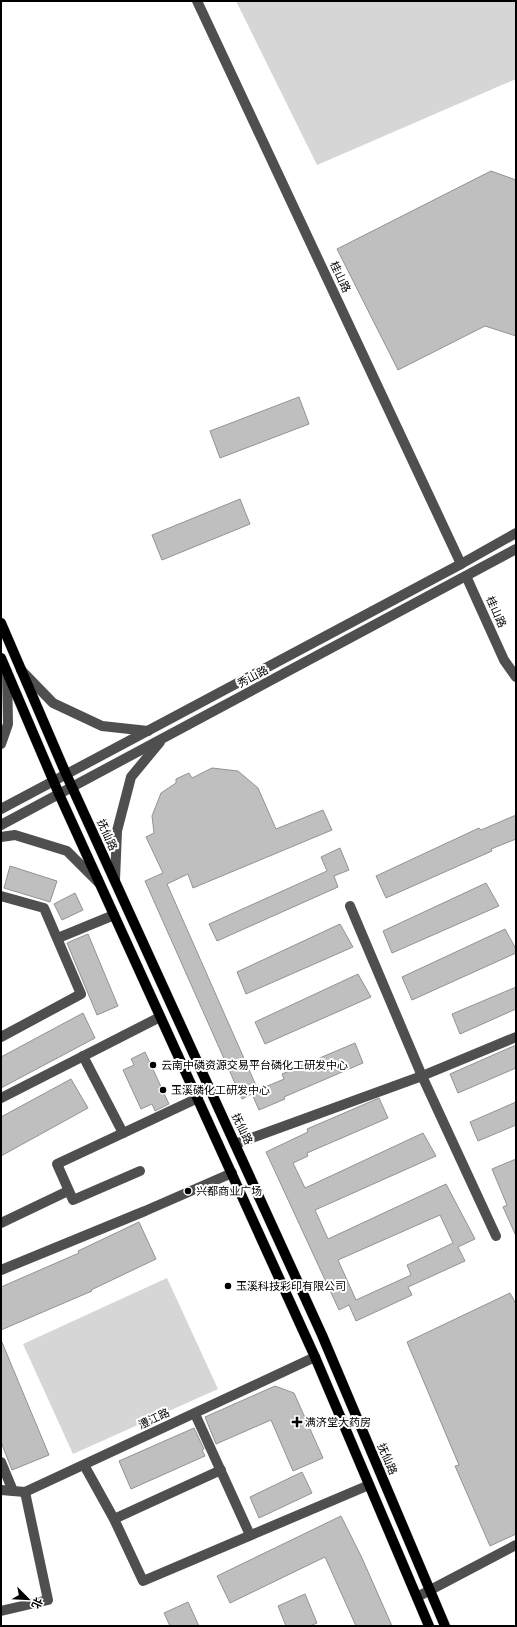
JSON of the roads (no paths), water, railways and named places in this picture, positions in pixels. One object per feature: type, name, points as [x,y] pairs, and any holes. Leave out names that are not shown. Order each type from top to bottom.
[{"type":"main road","name":"抚仙路","points":[[1,623],[66,774],[322,1335],[445,1626]]},
{"type":"main road","points":[[1,658],[53,781],[315,1357],[429,1626]]},
{"type":"street","name":"桂山路","points":[[198,1],[461,564]]},
{"type":"street","name":"秀山路","points":[[1,809],[461,564],[516,533]]},
{"type":"street","name":"秀山路","points":[[1,825],[516,549]]},
{"type":"street","name":"桂山路","points":[[466,576],[504,660],[516,678]]},
{"type":"street","points":[[21,669],[53,703],[102,726],[148,731]]},
{"type":"street","points":[[1,744],[8,724],[7,672]]},
{"type":"street","points":[[115,880],[117,831],[131,777],[163,738]]},
{"type":"street","points":[[1,837],[15,835],[66,851],[99,883]]},
{"type":"street","points":[[1,896],[44,908],[81,994],[1,1037]]},
{"type":"street","points":[[350,906],[422,1076],[496,1236]]},
{"type":"street","points":[[58,938],[114,915]]},
{"type":"street","points":[[1,1098],[160,1017]]},
{"type":"street","points":[[235,1144],[422,1076],[516,1037]]},
{"type":"street","points":[[83,1056],[123,1133]]},
{"type":"street","points":[[140,1171],[73,1200],[57,1164],[198,1098]]},
{"type":"street","points":[[1,1270],[145,1211],[232,1172]]},
{"type":"street","points":[[1,1223],[68,1191]]},
{"type":"street","name":"澧江路","points":[[1,1490],[25,1492],[315,1357]]},
{"type":"street","points":[[195,1414],[250,1535]]},
{"type":"street","points":[[1,1462],[13,1491]]},
{"type":"street","points":[[84,1465],[114,1519],[143,1581],[369,1485]]},
{"type":"street","points":[[114,1519],[221,1470]]},
{"type":"street","points":[[1,1612],[48,1600],[25,1492]]},
{"type":"street","points":[[417,1597],[516,1544]]},
{"type":"place","name":"云南中磷资源交易平台磷化工研发中心","points":[[153,1065]]},
{"type":"place","name":"玉溪磷化工研发中心","points":[[163,1090]]},
{"type":"place","name":"兴都商业广场","points":[[188,1191]]},
{"type":"place","name":"玉溪科技彩印有限公司","points":[[228,1286]]},
{"type":"place","name":"满济堂大药房","points":[[297,1422]]}]
